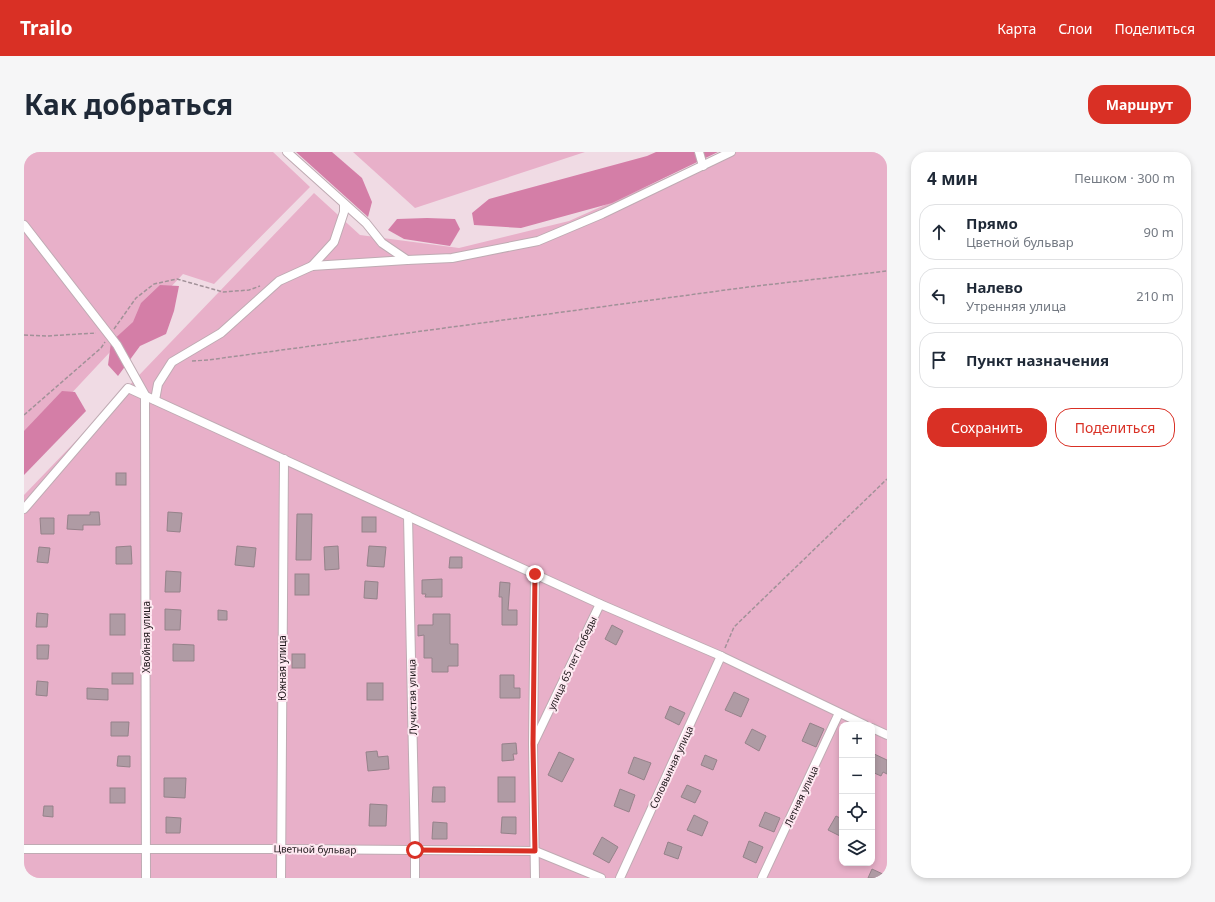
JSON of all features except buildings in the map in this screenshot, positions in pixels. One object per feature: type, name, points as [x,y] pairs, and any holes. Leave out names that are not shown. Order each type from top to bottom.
[{"type":"street","points":[[287,152],[366,223],[382,243],[407,260]]},
{"type":"street","points":[[699,152],[703,166]]},
{"type":"street","points":[[155,400],[158,384],[172,362],[221,333],[279,280],[312,266],[452,258],[538,241],[602,214],[731,152]]},
{"type":"street","points":[[312,266],[334,242],[344,212],[344,204]]},
{"type":"street","points":[[24,225],[117,345],[146,395]]},
{"type":"street","points":[[24,509],[128,388],[600,604],[721,656],[857,722]]},
{"type":"street","name":"Хвойная улица","points":[[146,395],[146,878]]},
{"type":"street","name":"Южная улица","points":[[281,878],[284,459]]},
{"type":"street","name":"Лучистая улица","points":[[408,516],[415,878]]},
{"type":"street","points":[[535,574],[533,744],[535,878]]},
{"type":"street","name":"улица 65 лет Победы","points":[[533,744],[600,604]]},
{"type":"street","name":"Соловьиная улица","points":[[620,878],[721,656]]},
{"type":"street","name":"Летняя улица","points":[[762,878],[839,714]]},
{"type":"street","points":[[875,729],[887,735]]},
{"type":"street","name":"Цветной бульвар","points":[[24,849],[535,851],[601,878]]},
{"type":"path","points":[[186,361],[208,360],[748,287],[887,271]]},
{"type":"path","points":[[24,415],[101,348],[108,334],[136,298],[154,284],[177,279],[223,292],[249,290],[261,286]]},
{"type":"path","points":[[24,335],[47,336],[108,334]]},
{"type":"path","points":[[721,656],[734,627],[887,479]]},
{"type":"shaded area","points":[[24,152],[273,152],[310,187],[214,284],[183,274],[24,444]]},
{"type":"shaded area","points":[[296,152],[332,152],[362,178],[372,202],[368,217]]},
{"type":"shaded area","points":[[353,152],[585,152],[415,208]]},
{"type":"shaded area","points":[[656,152],[718,152],[612,203],[521,228],[474,225],[472,213],[489,199],[647,156]]},
{"type":"shaded area","points":[[724,152],[887,152],[887,878],[24,878],[24,495],[314,193],[360,235],[459,248],[569,221]]},
{"type":"shaded area","points":[[397,219],[455,219],[460,229],[450,246],[404,239],[388,230]]},
{"type":"shaded area","points":[[160,285],[179,286],[174,311],[166,334],[140,346],[118,376],[108,365],[111,342],[133,322],[141,303]]},
{"type":"shaded area","points":[[62,391],[75,392],[86,411],[24,475],[24,431]]},
{"type":"route","points":[[415,850],[535,851],[533,744],[535,574]]}]
